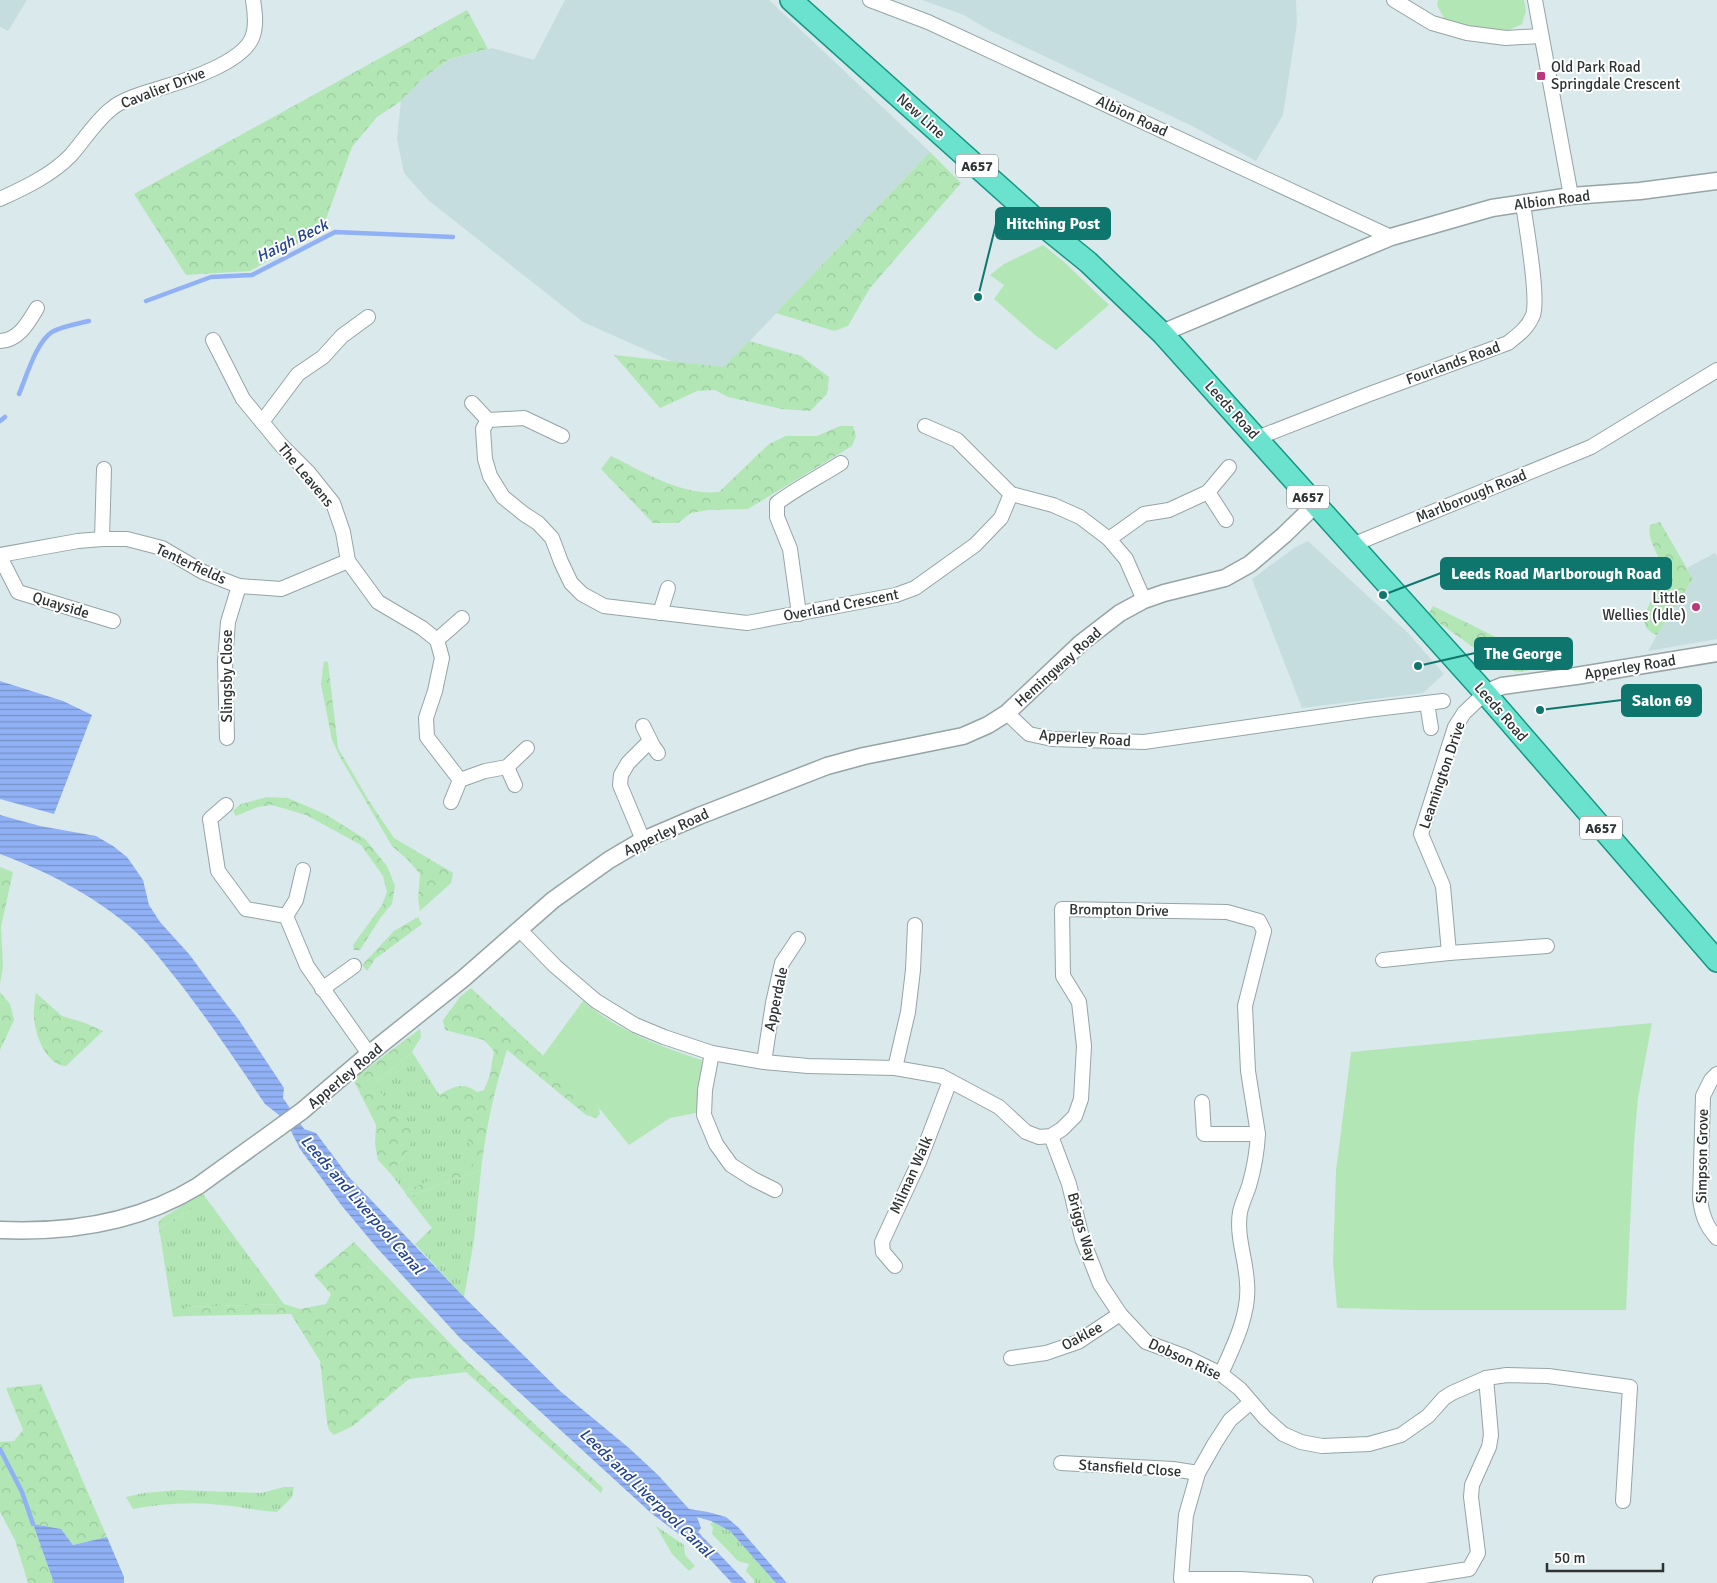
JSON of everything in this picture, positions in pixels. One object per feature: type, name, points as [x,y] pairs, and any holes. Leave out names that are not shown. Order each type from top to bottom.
[{"type":"main road","name":"New Line","points":[[791,0],[1040,224],[1088,262],[1162,333]]},
{"type":"main road","name":"Leeds Road","points":[[1162,333],[1485,694],[1717,961]]},
{"type":"street","name":"Cavalier Drive","points":[[0,199],[57,167],[111,108],[136,96],[225,64],[242,51],[252,38],[255,16],[253,0]]},
{"type":"street","name":"Albion Road","points":[[870,0],[928,22],[1391,237]]},
{"type":"street","points":[[1394,0],[1432,23],[1467,33],[1506,38],[1542,36]]},
{"type":"street","points":[[1535,0],[1571,196]]},
{"type":"street","name":"Albion Road","points":[[1162,333],[1391,237],[1492,208],[1571,196],[1640,191],[1717,181]]},
{"type":"street","name":"Fourlands Road","points":[[1257,438],[1366,395],[1508,344],[1525,329],[1533,313],[1534,294],[1523,204]]},
{"type":"street","points":[[0,341],[13,338],[20,333],[37,308]]},
{"type":"street","points":[[262,422],[298,374],[323,357],[342,336],[368,317]]},
{"type":"street","name":"The Leavens","points":[[213,340],[243,399],[333,503],[343,532],[348,561],[378,602],[422,628],[437,640]]},
{"type":"street","name":"Marlborough Road","points":[[1352,544],[1591,447],[1717,370]]},
{"type":"street","points":[[472,403],[488,420],[524,418],[562,436]]},
{"type":"street","name":"Overland Crescent","points":[[488,420],[483,429],[485,459],[490,476],[503,497],[538,523],[552,538],[571,583],[582,594],[604,606],[747,623],[896,595],[915,588],[942,570],[981,538],[1001,518],[1011,494]]},
{"type":"street","points":[[925,426],[957,440],[1011,494],[1052,505],[1080,517],[1109,539],[1126,560],[1144,600]]},
{"type":"street","points":[[799,614],[790,550],[777,517],[777,503],[792,491],[841,463]]},
{"type":"street","points":[[1109,539],[1144,514],[1169,510],[1208,492],[1228,467]]},
{"type":"street","points":[[102,539],[104,469]]},
{"type":"street","points":[[1208,492],[1226,520]]},
{"type":"street","name":"Hemingway Road","points":[[1007,713],[1081,642],[1120,613],[1144,600],[1164,593],[1226,578],[1250,564],[1284,536],[1315,505]]},
{"type":"street","name":"Tenterfields","points":[[0,556],[78,541],[126,540],[162,548],[203,572],[239,586],[280,589],[348,561]]},
{"type":"street","name":"Quayside","points":[[0,556],[18,592],[113,621]]},
{"type":"street","name":"Slingsby Close","points":[[227,738],[225,661],[228,622],[239,586]]},
{"type":"street","points":[[660,613],[668,588]]},
{"type":"street","points":[[460,780],[426,737],[426,718],[442,658],[437,640],[462,618]]},
{"type":"street","name":"Apperley Road","points":[[1485,694],[1502,686],[1717,653]]},
{"type":"street","name":"Leamington Drive","points":[[1449,953],[1443,886],[1421,834],[1455,727],[1464,714],[1485,694]]},
{"type":"street","name":"Apperley Road","points":[[0,1230],[32,1232],[96,1224],[131,1217],[159,1207],[198,1186],[302,1112],[464,978],[552,900],[609,860],[643,840],[827,766],[864,756],[963,736],[988,725],[1007,713],[1029,734],[1052,739],[1144,742],[1366,710],[1443,701]]},
{"type":"street","points":[[1427,704],[1430,728]]},
{"type":"street","points":[[643,726],[658,753]]},
{"type":"street","points":[[643,840],[620,785],[621,775],[628,763],[650,741]]},
{"type":"street","points":[[451,802],[460,780],[485,771],[507,767],[527,748]]},
{"type":"street","points":[[507,767],[515,785]]},
{"type":"street","points":[[226,805],[210,819],[218,871],[246,909],[286,916]]},
{"type":"street","points":[[286,916],[296,900],[303,870]]},
{"type":"street","name":"Brompton Drive","points":[[1051,1136],[1075,1116],[1081,1099],[1084,1046],[1079,1002],[1063,976],[1062,909],[1226,912],[1259,922],[1264,931],[1245,1006],[1248,1072],[1258,1134]]},
{"type":"street","points":[[286,916],[307,966],[370,1054]]},
{"type":"street","points":[[895,1068],[908,1012],[913,970],[915,924]]},
{"type":"street","points":[[519,929],[555,966],[596,1001],[635,1025],[676,1041],[712,1053],[764,1062],[808,1066],[895,1068],[941,1076],[999,1107],[1026,1132],[1039,1137],[1051,1136]]},
{"type":"street","name":"Apperdale","points":[[764,1062],[773,1003],[782,963],[798,939]]},
{"type":"street","points":[[1383,960],[1547,946]]},
{"type":"street","points":[[322,989],[354,966]]},
{"type":"street","points":[[712,1053],[704,1090],[704,1115],[716,1144],[731,1165],[775,1190]]},
{"type":"street","name":"Simpson Grove","points":[[1717,1074],[1711,1080],[1704,1096],[1700,1199],[1702,1214],[1717,1238]]},
{"type":"street","name":"Milman Walk","points":[[895,1266],[883,1252],[882,1242],[919,1162],[950,1081]]},
{"type":"street","points":[[1202,1102],[1204,1134],[1258,1134],[1258,1149],[1240,1211],[1239,1234],[1248,1285],[1244,1313],[1234,1346],[1221,1374]]},
{"type":"street","name":"Briggs Way","points":[[1051,1136],[1069,1184],[1082,1238],[1100,1284],[1120,1314]]},
{"type":"street","name":"Dobson Rise","points":[[1120,1314],[1146,1342],[1184,1356],[1221,1374],[1240,1389],[1265,1418],[1283,1434],[1301,1442],[1322,1446],[1369,1444],[1401,1435],[1428,1416],[1444,1398],[1486,1378],[1507,1375],[1548,1376],[1630,1387],[1623,1501]]},
{"type":"street","name":"Oaklee","points":[[1011,1358],[1046,1353],[1078,1342],[1120,1314]]},
{"type":"street","points":[[1380,1583],[1469,1569],[1478,1554],[1471,1497],[1472,1485],[1489,1447],[1491,1435],[1486,1378]]},
{"type":"street","points":[[1251,1402],[1230,1420],[1198,1473],[1186,1515],[1181,1579],[1240,1579],[1306,1583]]},
{"type":"street","name":"Stansfield Close","points":[[1061,1463],[1173,1469],[1198,1473]]},
{"type":"shaded area","points":[[0,0],[27,0],[8,31],[0,27]]},
{"type":"shaded area","points":[[565,0],[769,0],[930,152],[724,368],[673,362],[583,322],[428,200],[404,173],[397,139],[401,101],[421,80],[451,59],[492,48],[534,60]]},
{"type":"shaded area","points":[[922,0],[1296,0],[1297,23],[1283,115],[1256,161],[1194,127],[989,30],[964,15]]},
{"type":"shaded area","points":[[1308,541],[1408,633],[1444,674],[1423,693],[1302,708],[1252,579],[1294,548]]},
{"type":"shaded area","name":"Little Wellies (Idle)","points":[[1715,553],[1717,557],[1717,639],[1648,651],[1693,579],[1687,568]]},
{"type":"green space","points":[[1438,0],[1524,0],[1526,11],[1522,24],[1509,30],[1484,29],[1445,20],[1437,5]]},
{"type":"green space","points":[[467,10],[488,49],[450,59],[421,80],[401,101],[377,117],[352,147],[326,219],[310,237],[250,271],[186,275],[134,194]]},
{"type":"green space","points":[[930,152],[961,183],[870,288],[848,326],[834,331],[776,313]]},
{"type":"green space","points":[[1043,245],[1063,261],[1109,305],[1056,350],[1035,335],[994,299],[1004,285],[990,275],[1004,264]]},
{"type":"green space","points":[[749,341],[801,356],[829,377],[827,394],[810,411],[782,409],[728,397],[715,390],[697,391],[660,408],[614,355],[724,367]]},
{"type":"green space","points":[[840,426],[853,426],[856,436],[852,446],[748,509],[708,510],[691,513],[678,523],[653,523],[601,469],[611,456],[677,487],[705,492],[719,492],[769,444],[786,436],[817,436]]},
{"type":"green space","points":[[1660,522],[1693,579],[1657,635],[1649,631],[1645,625],[1645,619],[1646,612],[1657,589],[1661,570],[1660,561],[1651,541],[1649,531],[1650,525]]},
{"type":"green space","points":[[1433,606],[1524,651],[1540,650],[1545,662],[1540,668],[1520,672],[1504,669],[1435,620],[1429,613]]},
{"type":"green space","points":[[324,661],[328,662],[338,748],[369,801],[394,838],[453,873],[451,883],[420,911],[418,899],[420,874],[392,846],[332,740],[321,684]]},
{"type":"green space","points":[[267,797],[288,798],[325,814],[365,839],[387,866],[395,886],[392,904],[381,917],[360,950],[354,950],[353,945],[382,905],[387,892],[383,876],[361,845],[306,815],[272,805],[258,807],[236,816],[233,811],[241,804]]},
{"type":"green space","points":[[0,867],[13,872],[1,927],[3,967],[0,984]]},
{"type":"green space","points":[[418,917],[422,924],[375,959],[367,971],[362,965],[394,931]]},
{"type":"green space","points":[[471,988],[599,1108],[600,1114],[596,1118],[586,1115],[507,1050],[491,1110],[481,1170],[408,1197],[404,1191],[481,1161],[439,1095],[458,1086],[467,1087],[477,1092],[484,1090],[490,1075],[494,1051],[484,1040],[445,1030],[443,1020],[460,997]]},
{"type":"green space","points":[[0,992],[10,1004],[14,1020],[0,1050]]},
{"type":"green space","points":[[36,993],[62,1016],[103,1031],[66,1066],[59,1064],[47,1055],[39,1040],[34,1014]]},
{"type":"green space","points":[[583,1001],[596,1012],[641,1037],[705,1061],[701,1112],[670,1118],[629,1145],[599,1108],[542,1057]]},
{"type":"green space","points":[[1652,1023],[1638,1098],[1626,1310],[1337,1308],[1333,1262],[1336,1171],[1351,1052]]},
{"type":"green space","points":[[420,1029],[421,1037],[412,1052],[375,1084],[414,1135],[407,1152],[391,1174],[378,1160],[375,1144],[376,1125],[353,1079]]},
{"type":"green space","points":[[412,1052],[482,1162],[404,1191],[391,1174],[407,1152],[375,1084]]},
{"type":"green space","points":[[481,1170],[474,1240],[464,1297],[415,1244],[432,1228],[408,1197]]},
{"type":"green space","points":[[203,1194],[284,1304],[186,1307],[186,1316],[173,1317],[159,1228],[191,1208],[192,1200]]},
{"type":"green space","points":[[192,1200],[192,1208],[159,1228],[158,1223],[162,1218]]},
{"type":"green space","points":[[354,1242],[467,1361],[603,1488],[601,1493],[466,1372],[409,1379],[353,1426],[334,1435],[329,1430],[327,1422],[320,1361],[291,1314],[186,1316],[186,1307],[284,1304],[300,1309],[326,1304],[331,1294],[314,1275]]},
{"type":"green space","points":[[41,1384],[107,1537],[73,1545],[61,1529],[33,1524],[54,1583],[28,1583],[15,1540],[0,1512],[0,1442],[14,1441],[23,1430],[6,1388]]},
{"type":"green space","points":[[284,1487],[294,1487],[292,1497],[277,1512],[201,1503],[172,1504],[133,1509],[126,1497],[144,1493],[178,1490],[261,1493]]},
{"type":"green space","points":[[713,1522],[730,1531],[776,1583],[754,1583],[754,1580],[746,1571],[749,1564],[738,1561],[712,1534],[713,1527],[710,1524]]},
{"type":"green space","points":[[656,1526],[684,1545],[685,1555],[695,1566],[689,1571],[672,1554]]},
{"type":"water","points":[[0,681],[63,701],[92,715],[54,814],[0,799]]},
{"type":"water","name":"Leeds and Liverpool Canal","points":[[0,815],[40,826],[96,836],[127,857],[143,880],[149,905],[160,922],[189,954],[239,1020],[284,1088],[283,1098],[304,1129],[316,1133],[349,1177],[466,1299],[560,1391],[629,1448],[658,1475],[689,1509],[726,1517],[738,1527],[787,1583],[776,1583],[730,1531],[711,1521],[697,1517],[701,1528],[698,1532],[747,1583],[732,1583],[691,1539],[688,1541],[651,1513],[460,1338],[377,1248],[342,1206],[300,1149],[289,1127],[279,1115],[265,1104],[193,1000],[143,940],[114,914],[84,894],[51,876],[0,854]]},
{"type":"water","points":[[33,1524],[61,1529],[73,1545],[107,1537],[124,1577],[124,1583],[54,1583]]},
{"type":"waterway","name":"Haigh Beck","points":[[146,301],[211,277],[252,275],[335,232],[453,237]]},
{"type":"waterway","name":"Haigh Beck","points":[[19,394],[36,352],[46,337],[61,328],[89,321]]},
{"type":"waterway","name":"Haigh Beck","points":[[0,421],[5,417]]},
{"type":"waterway","points":[[0,1449],[22,1492],[33,1524]]},
{"type":"place","name":"Old Park Road Springdale Crescent","points":[[1541,76]]},
{"type":"place","name":"Hitching Post","points":[[978,297]]},
{"type":"place","name":"Leeds Road Marlborough Road","points":[[1383,595]]},
{"type":"place","name":"Little Wellies (Idle)","points":[[1696,607]]},
{"type":"place","name":"The George","points":[[1418,666]]},
{"type":"place","name":"Salon 69","points":[[1540,710]]}]
